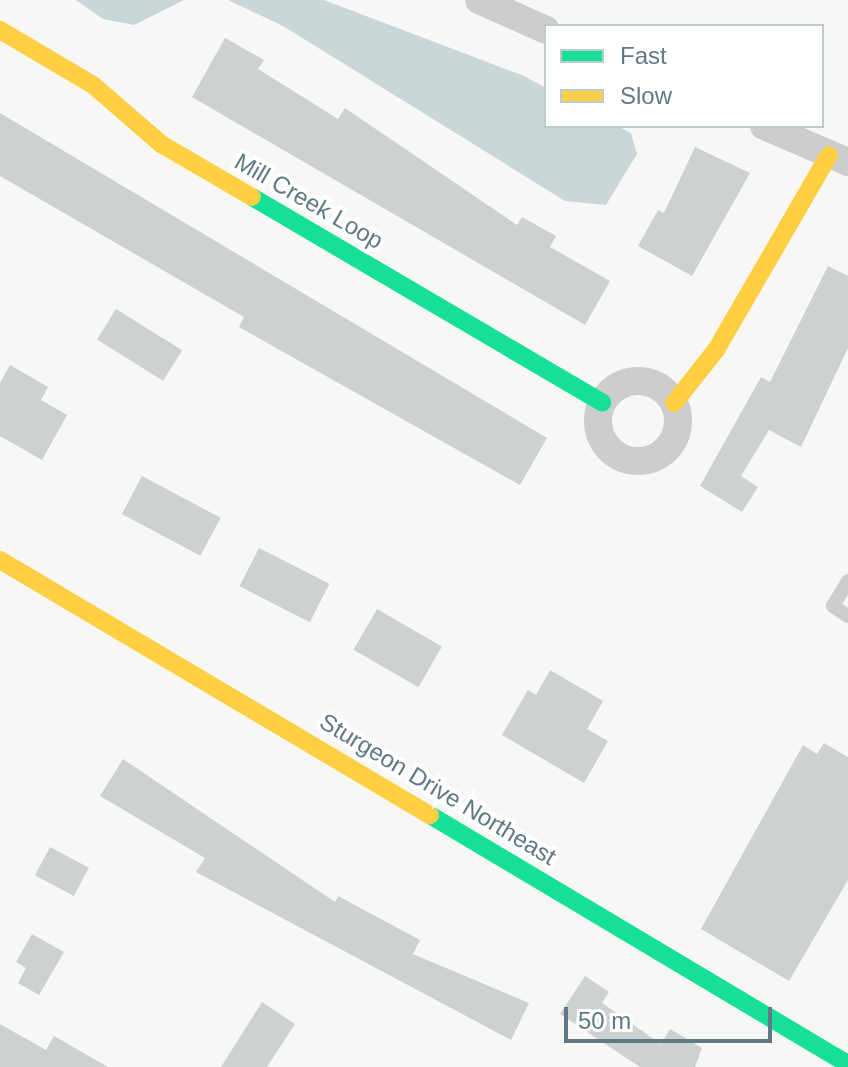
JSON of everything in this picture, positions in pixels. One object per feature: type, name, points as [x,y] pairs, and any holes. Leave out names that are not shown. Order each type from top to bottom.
[{"type":"street","points":[[479,0],[544,29]]},
{"type":"street","name":"Mill Creek Loop","points":[[0,30],[93,85],[161,144],[602,402]]},
{"type":"street","points":[[674,403],[644,381],[615,387],[602,402],[604,443],[641,462],[676,436],[674,403],[716,350],[839,158],[769,128]]},
{"type":"street","name":"Sturgeon Drive Northeast","points":[[0,560],[848,1064]]},
{"type":"lane","points":[[848,581],[833,606],[848,616]]},
{"type":"shaded area","points":[[76,0],[184,0],[134,25],[103,19]]},
{"type":"shaded area","points":[[228,0],[324,0],[524,76],[544,87],[544,128],[622,128],[631,133],[637,154],[606,205],[565,201],[283,26]]},
{"type":"building","points":[[225,38],[264,60],[258,69],[338,119],[345,108],[517,225],[522,217],[556,236],[550,247],[610,281],[585,325],[192,97]]},
{"type":"building","points":[[0,113],[547,438],[520,485],[239,327],[244,317],[0,176]]},
{"type":"building","points":[[695,147],[750,173],[692,276],[638,246],[658,210],[664,213]]},
{"type":"building","points":[[828,266],[848,276],[848,348],[801,447],[769,430],[741,476],[758,487],[742,512],[700,486],[761,377],[770,382]]},
{"type":"building","points":[[116,309],[182,350],[163,381],[97,340]]},
{"type":"building","points":[[10,365],[48,387],[41,400],[67,415],[42,460],[0,436],[0,383]]},
{"type":"building","points":[[142,476],[221,518],[200,556],[122,514]]},
{"type":"building","points":[[259,548],[329,584],[310,622],[239,586]]},
{"type":"building","points":[[377,609],[442,646],[418,687],[354,650]]},
{"type":"building","points":[[550,670],[603,701],[587,729],[608,741],[584,783],[502,735],[528,690],[536,695]]},
{"type":"building","points":[[824,743],[848,757],[848,880],[789,981],[701,929],[803,745],[817,754]]},
{"type":"building","points":[[123,759],[335,902],[338,896],[420,940],[413,954],[529,1003],[511,1040],[196,872],[205,858],[100,796]]},
{"type":"building","points":[[50,847],[89,868],[74,896],[35,875]]},
{"type":"building","points":[[32,934],[64,952],[39,995],[18,983],[26,968],[16,962]]},
{"type":"building","points":[[585,976],[609,992],[602,1003],[661,1044],[670,1029],[702,1048],[695,1067],[640,1067],[560,1014]]},
{"type":"building","points":[[262,1002],[295,1024],[267,1067],[221,1067]]},
{"type":"building","points":[[0,1024],[46,1050],[54,1036],[108,1067],[0,1067]]},
{"type":"traffic: fast","points":[[252,197],[602,402]]},
{"type":"traffic: fast","points":[[430,815],[848,1064]]},
{"type":"traffic: slow","points":[[0,30],[93,85],[161,144],[252,197]]},
{"type":"traffic: slow","points":[[674,403],[716,350],[829,155]]},
{"type":"traffic: slow","points":[[0,560],[430,815]]}]
